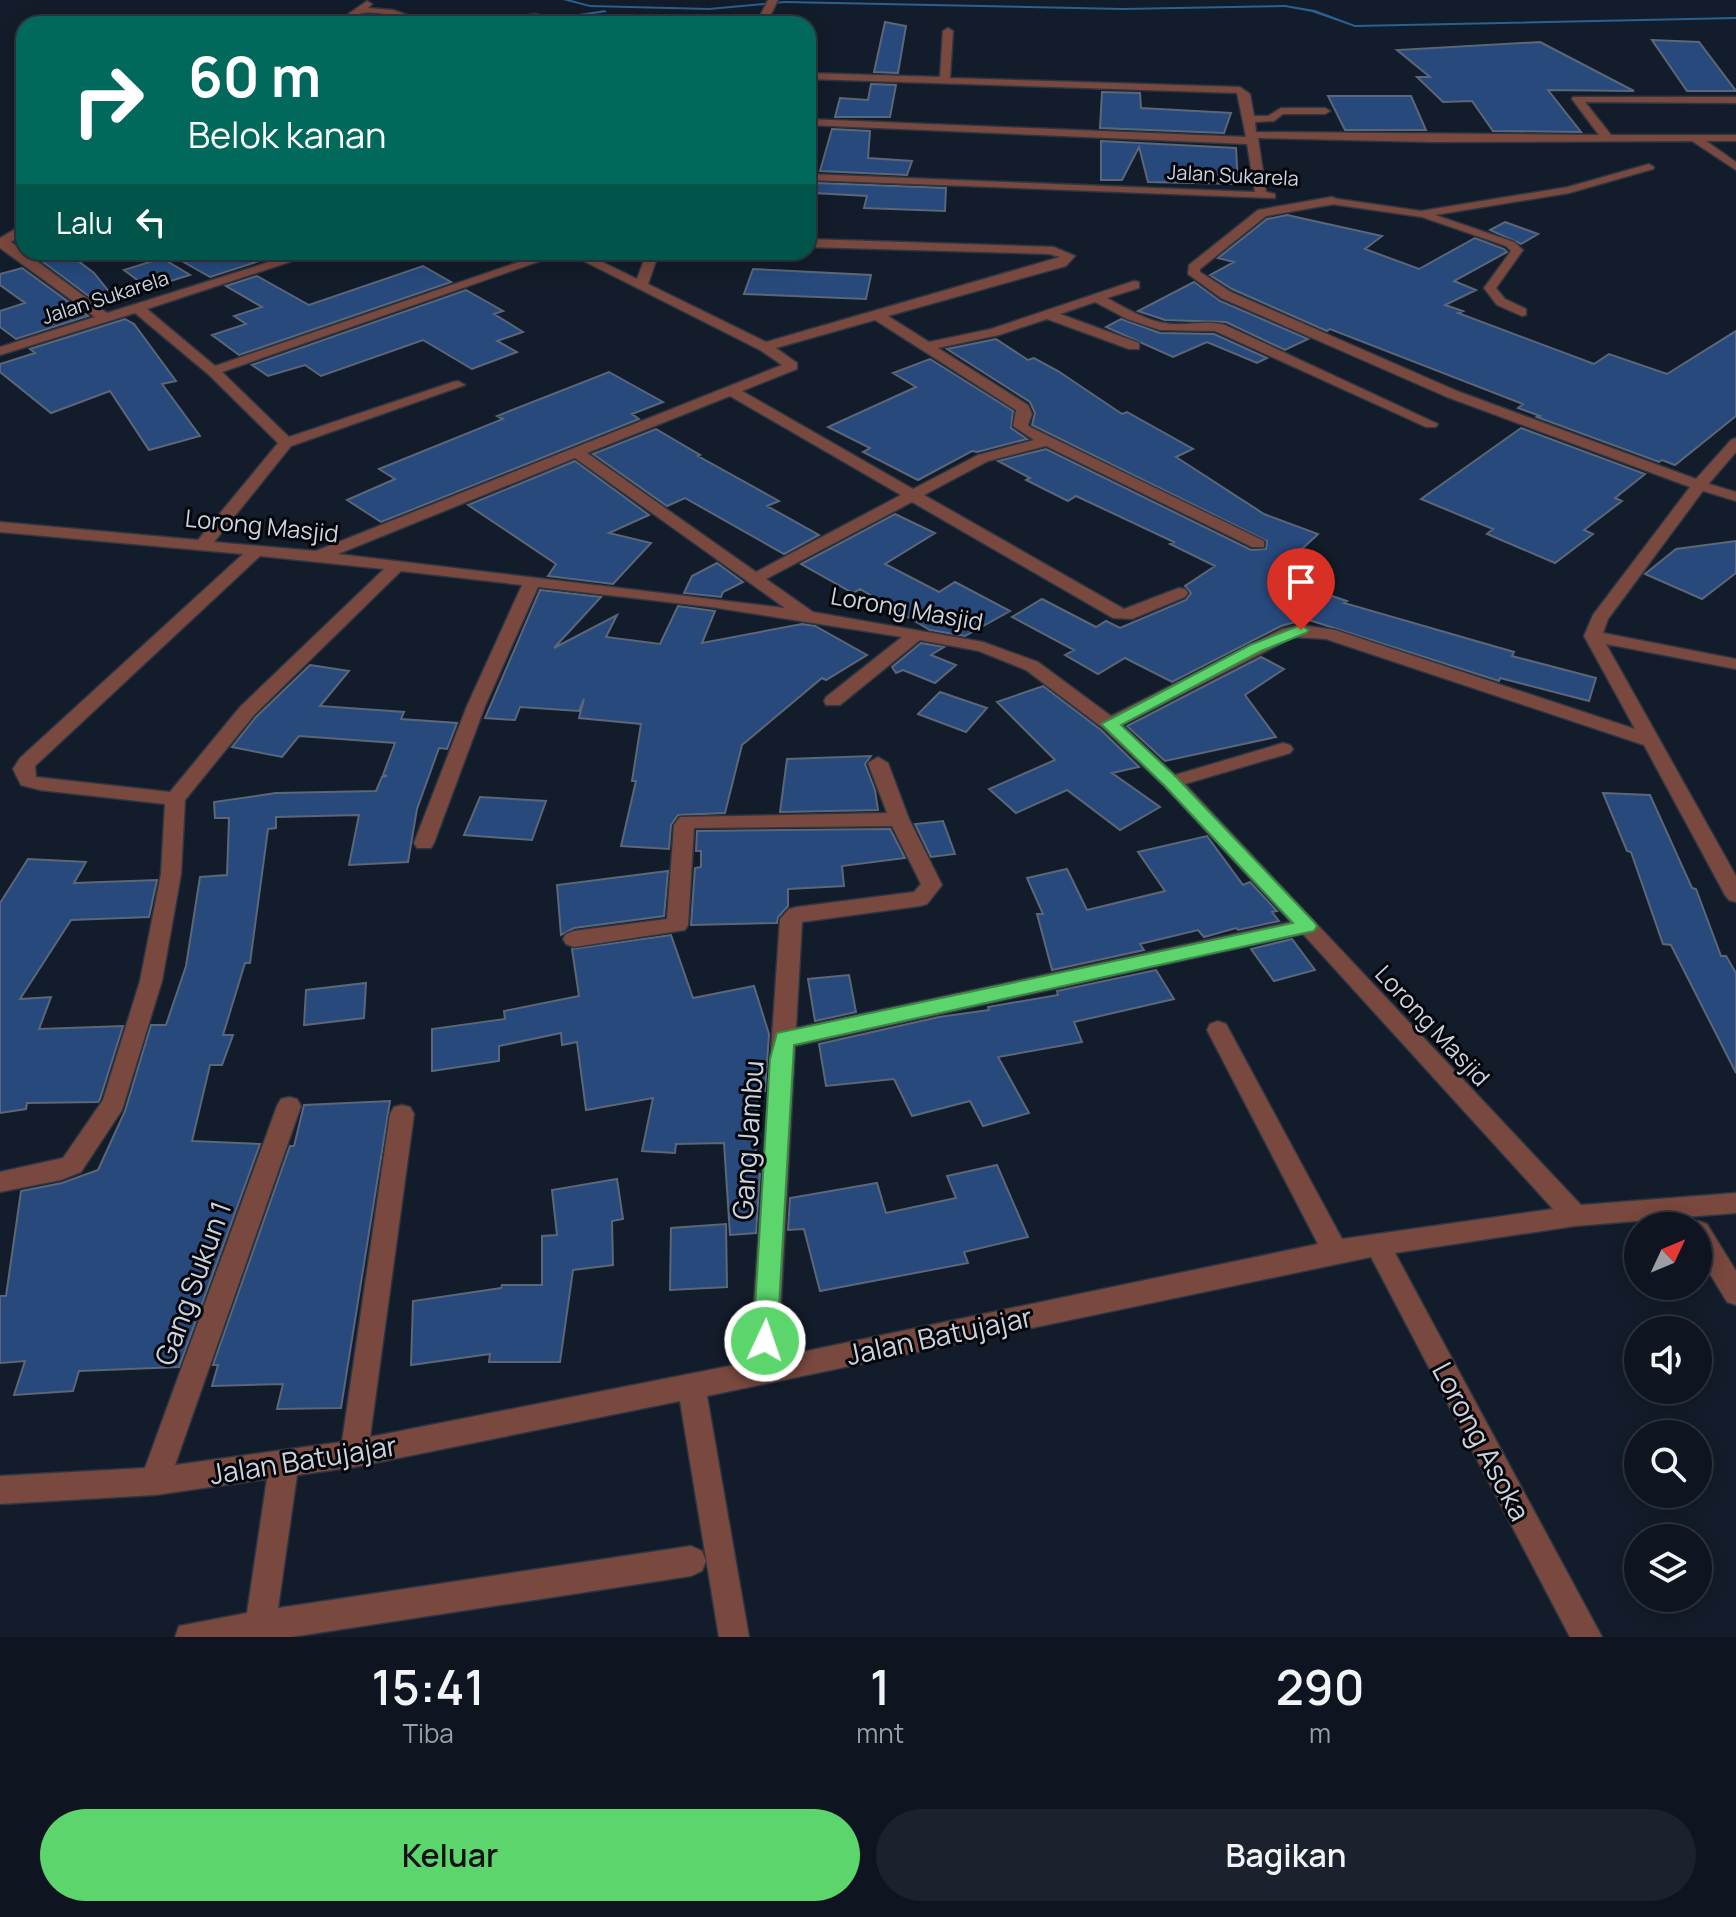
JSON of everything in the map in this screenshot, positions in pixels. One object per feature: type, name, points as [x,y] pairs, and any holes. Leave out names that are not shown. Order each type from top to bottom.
[{"type":"street","points":[[358,5],[403,16]]},
{"type":"street","points":[[945,82],[948,31]]},
{"type":"street","points":[[816,76],[945,82],[1124,80],[1240,90],[1245,94],[1261,195]]},
{"type":"street","points":[[1608,139],[1577,99],[1736,100]]},
{"type":"street","points":[[1249,119],[1270,119],[1281,111],[1325,111]]},
{"type":"street","points":[[816,122],[1250,138],[1736,138]]},
{"type":"street","points":[[1694,138],[1736,167]]},
{"type":"street","name":"Jalan Sukarela","points":[[816,177],[1261,195],[1331,201]]},
{"type":"street","points":[[1331,201],[1262,213],[1193,268],[1194,274],[1226,295],[1452,394],[1699,485]]},
{"type":"street","points":[[765,347],[1062,263],[1069,256],[1050,250],[816,243]]},
{"type":"street","points":[[25,260],[105,318]]},
{"type":"street","name":"Jalan Sukarela","points":[[0,351],[289,260]]},
{"type":"street","points":[[213,371],[537,260]]},
{"type":"street","points":[[317,556],[792,366],[765,347],[589,260]]},
{"type":"street","points":[[641,285],[650,260]]},
{"type":"street","points":[[929,346],[1050,315],[1134,285]]},
{"type":"street","points":[[1097,298],[1144,321],[1168,328],[1196,324],[1220,328],[1431,424]]},
{"type":"street","points":[[138,308],[213,371],[286,443]]},
{"type":"street","points":[[877,315],[1023,408],[1021,428],[1258,544]]},
{"type":"street","points":[[1050,315],[1134,346]]},
{"type":"street","points":[[203,545],[286,443],[458,385]]},
{"type":"street","points":[[731,391],[1119,614],[1126,615],[1179,593]]},
{"type":"street","points":[[756,578],[983,458],[1048,441]]},
{"type":"street","points":[[1736,443],[1699,485],[1599,619],[1593,636],[1736,895]]},
{"type":"street","points":[[574,451],[809,618]]},
{"type":"street","name":"Lorong Masjid","points":[[0,527],[317,556],[711,602],[983,647],[1032,666],[1110,724],[1171,782],[1575,1216]]},
{"type":"street","points":[[175,799],[40,784],[28,781],[23,769],[256,551]]},
{"type":"street","points":[[0,1182],[72,1165],[114,1103],[151,981],[171,874],[175,799],[247,711],[396,566]]},
{"type":"street","points":[[424,843],[476,706],[533,580]]},
{"type":"street","points":[[1110,724],[1256,648],[1301,630],[1329,634],[1651,741]]},
{"type":"street","points":[[833,701],[917,634]]},
{"type":"street","points":[[1593,636],[1736,664]]},
{"type":"street","points":[[1171,782],[1283,749]]},
{"type":"street","points":[[574,939],[677,925],[684,825],[687,822],[899,819],[878,763]]},
{"type":"street","name":"Gang Jambu","points":[[763,1372],[791,919],[797,914],[920,899],[925,895],[932,885],[899,819]]},
{"type":"street","points":[[785,1039],[1307,926]]},
{"type":"street","points":[[1218,1030],[1335,1251]]},
{"type":"street","name":"Gang Sukun 1","points":[[155,1481],[289,1106]]},
{"type":"street","points":[[354,1454],[402,1114]]},
{"type":"street","name":"Jalan Batujajar","points":[[1703,1212],[1736,1203]]},
{"type":"street","name":"Jalan Batujajar","points":[[0,1490],[155,1481],[354,1454],[763,1372],[1335,1251],[1575,1216],[1624,1216]]},
{"type":"street","name":"Lorong Asoka","points":[[1377,1244],[1587,1637]]},
{"type":"street","points":[[1712,1255],[1736,1294]]},
{"type":"street","points":[[691,1385],[734,1637]]},
{"type":"street","points":[[260,1632],[284,1463]]},
{"type":"street","points":[[190,1637],[260,1632],[691,1561]]},
{"type":"lane","name":"Jalan Sukarela","points":[[1331,201],[1421,214],[1569,190],[1649,167]]},
{"type":"lane","points":[[1421,214],[1510,244],[1517,250],[1490,288],[1501,302],[1522,312]]},
{"type":"lane","points":[[1699,485],[1736,497]]},
{"type":"building","points":[[885,22],[906,26],[898,73],[874,72]]},
{"type":"building","points":[[1652,40],[1699,42],[1736,91],[1687,91]]},
{"type":"building","points":[[1540,42],[1634,91],[1548,90],[1581,132],[1493,131],[1472,101],[1443,102],[1417,77],[1430,77],[1397,50]]},
{"type":"building","points":[[871,84],[896,85],[890,117],[835,117],[840,98],[868,100]]},
{"type":"building","points":[[1102,92],[1140,93],[1141,108],[1231,113],[1224,133],[1100,128]]},
{"type":"building","points":[[1328,96],[1411,96],[1426,130],[1345,130]]},
{"type":"building","points":[[832,129],[870,131],[868,158],[912,161],[907,175],[820,171]]},
{"type":"building","points":[[1101,141],[1236,148],[1238,184],[1148,182],[1139,147],[1122,180],[1101,180]]},
{"type":"building","points":[[817,183],[946,188],[945,211],[864,208],[867,196],[816,193]]},
{"type":"building","points":[[1287,215],[1382,236],[1365,249],[1419,269],[1475,238],[1504,249],[1507,252],[1454,281],[1476,290],[1445,305],[1463,311],[1458,313],[1594,364],[1609,354],[1667,374],[1736,331],[1736,416],[1675,465],[1662,460],[1659,462],[1537,417],[1540,416],[1518,408],[1523,404],[1330,329],[1327,331],[1232,289],[1210,275],[1234,262],[1218,258],[1267,219]]},
{"type":"building","points":[[1505,222],[1538,234],[1521,244],[1490,230]]},
{"type":"building","points":[[77,260],[94,273],[114,298],[98,303],[43,262]]},
{"type":"building","points":[[165,260],[190,275],[148,288],[124,270]]},
{"type":"building","points":[[180,260],[263,260],[210,277]]},
{"type":"building","points":[[423,266],[451,282],[239,355],[212,335],[246,324],[234,316],[262,307],[226,286],[257,276],[309,305]]},
{"type":"building","points":[[22,268],[88,316],[16,339],[0,327],[0,311],[25,303],[0,285],[0,274]]},
{"type":"building","points":[[753,269],[871,275],[866,299],[744,294]]},
{"type":"building","points":[[1194,282],[1220,301],[1308,339],[1285,350],[1226,322],[1165,320],[1138,311]]},
{"type":"building","points":[[466,290],[503,311],[494,314],[523,332],[497,341],[517,352],[472,369],[423,340],[321,376],[305,365],[268,376],[252,365]]},
{"type":"building","points":[[125,319],[134,324],[176,381],[162,384],[200,436],[149,450],[110,391],[51,413],[0,372],[0,364],[35,353],[30,349]]},
{"type":"building","points":[[1121,319],[1160,333],[1214,334],[1267,358],[1257,363],[1207,342],[1173,357],[1106,327]]},
{"type":"building","points":[[996,339],[1028,360],[1034,358],[1058,371],[1122,414],[1127,412],[1193,449],[1176,457],[1264,514],[1318,534],[1273,576],[1347,601],[1344,603],[1514,652],[1512,656],[1596,678],[1589,701],[1500,678],[1499,681],[1306,619],[1281,626],[1172,682],[1125,658],[1098,674],[1065,655],[1074,650],[1012,617],[1042,599],[1096,627],[1106,621],[1120,628],[1186,600],[1191,593],[1185,586],[1215,566],[1170,544],[1174,542],[1076,496],[1068,501],[1026,480],[1030,478],[998,461],[1046,449],[1251,550],[1266,549],[1267,541],[1032,425],[1035,413],[1030,402],[947,349]]},
{"type":"building","points":[[930,359],[1013,411],[1011,428],[1027,439],[972,451],[918,480],[863,452],[870,448],[828,427],[916,387],[893,373]]},
{"type":"building","points":[[609,372],[663,402],[632,414],[639,419],[381,522],[347,500],[395,479],[379,469],[503,419],[497,416]]},
{"type":"building","points":[[1521,428],[1645,474],[1615,498],[1622,501],[1584,530],[1593,534],[1555,563],[1487,534],[1493,529],[1421,499]]},
{"type":"building","points":[[656,429],[779,501],[767,506],[819,535],[784,554],[685,498],[667,506],[593,454]]},
{"type":"building","points":[[575,461],[649,515],[609,533],[651,543],[613,584],[548,576],[556,564],[468,505]]},
{"type":"building","points":[[895,514],[935,533],[885,564],[939,592],[955,582],[1010,611],[965,636],[930,630],[860,589],[853,593],[801,564]]},
{"type":"building","points":[[1736,541],[1736,573],[1702,599],[1645,574],[1676,549]]},
{"type":"building","points":[[717,563],[743,582],[723,592],[721,597],[684,593],[692,576]]},
{"type":"building","points":[[540,590],[601,597],[554,648],[617,615],[606,637],[660,644],[678,606],[715,611],[702,643],[802,624],[815,626],[867,655],[826,680],[822,678],[742,745],[725,813],[678,815],[671,825],[669,849],[621,846],[636,781],[632,781],[641,724],[579,718],[584,699],[579,711],[520,707],[515,720],[485,718]]},
{"type":"building","points":[[921,643],[944,647],[931,655],[956,665],[935,683],[903,670],[896,673],[892,667]]},
{"type":"building","points":[[1261,657],[1284,669],[1245,695],[1276,737],[1165,761],[1127,726]]},
{"type":"building","points":[[310,665],[349,671],[320,706],[404,712],[401,719],[457,723],[447,749],[439,748],[417,809],[408,862],[349,865],[359,815],[276,817],[276,828],[268,829],[250,963],[245,963],[223,1035],[233,1035],[222,1065],[210,1065],[192,1141],[260,1144],[179,1367],[79,1371],[73,1391],[14,1395],[25,1361],[0,1363],[0,1296],[6,1296],[21,1191],[62,1183],[98,1170],[125,1111],[151,1025],[166,1025],[186,966],[200,877],[227,875],[229,818],[215,818],[214,802],[276,793],[376,791],[382,777],[387,776],[383,775],[395,743],[299,736],[282,757],[232,747],[256,717]]},
{"type":"building","points":[[1043,686],[1101,730],[1139,767],[1112,773],[1160,807],[1120,830],[1067,790],[1016,813],[989,789],[1055,760],[997,702]]},
{"type":"building","points":[[940,692],[987,708],[966,732],[918,714]]},
{"type":"building","points":[[871,756],[865,764],[875,790],[878,810],[780,812],[787,759]]},
{"type":"building","points":[[1603,793],[1650,795],[1692,888],[1696,889],[1721,956],[1726,956],[1736,973],[1736,1073],[1671,945],[1663,944],[1631,852],[1627,851]]},
{"type":"building","points":[[480,797],[546,801],[532,840],[464,835]]},
{"type":"building","points":[[943,821],[955,854],[931,857],[915,824]]},
{"type":"building","points":[[890,829],[905,858],[842,866],[844,886],[788,889],[788,906],[778,917],[777,923],[691,925],[695,868],[701,867],[701,851],[696,851],[697,831]]},
{"type":"building","points":[[1207,836],[1243,885],[1250,882],[1277,911],[1272,912],[1279,921],[1204,937],[1198,930],[1140,944],[1144,950],[1052,970],[1037,914],[1043,914],[1027,878],[1067,869],[1087,910],[1165,891],[1138,852]]},
{"type":"building","points":[[28,859],[86,862],[74,883],[157,880],[149,917],[71,920],[20,999],[51,997],[39,1029],[123,1026],[98,1102],[27,1103],[26,1109],[0,1113],[0,903]]},
{"type":"building","points":[[668,871],[664,916],[574,928],[561,935],[557,885]]},
{"type":"building","points":[[671,935],[693,998],[754,986],[769,1034],[765,1091],[757,1092],[755,1172],[760,1174],[756,1233],[730,1235],[724,1143],[676,1144],[675,1153],[642,1151],[653,1098],[586,1110],[577,1042],[562,1045],[561,1033],[499,1046],[499,1061],[432,1071],[432,1029],[505,1019],[504,1011],[579,996],[572,949]]},
{"type":"building","points":[[1292,939],[1315,970],[1274,981],[1251,949]]},
{"type":"building","points":[[1156,970],[1174,999],[1074,1022],[1082,1042],[998,1057],[1029,1113],[983,1126],[970,1101],[912,1116],[894,1079],[826,1086],[819,1044],[1058,995],[1057,991]]},
{"type":"building","points":[[849,975],[856,1012],[815,1021],[808,979]]},
{"type":"building","points":[[366,983],[364,1018],[304,1025],[306,990]]},
{"type":"building","points":[[390,1101],[341,1408],[277,1409],[283,1384],[212,1386],[218,1365],[213,1365],[290,1146],[294,1146],[304,1105]]},
{"type":"building","points":[[997,1165],[1028,1237],[964,1252],[968,1263],[820,1291],[804,1229],[788,1230],[790,1198],[877,1183],[886,1213],[956,1198],[947,1176]]},
{"type":"building","points":[[617,1179],[623,1219],[612,1221],[613,1265],[573,1270],[560,1362],[489,1362],[490,1354],[411,1365],[413,1301],[501,1288],[502,1285],[542,1285],[542,1236],[557,1235],[552,1190]]},
{"type":"building","points":[[726,1224],[727,1287],[670,1290],[671,1228]]},
{"type":"waterway","points":[[565,0],[590,6],[709,9],[785,2],[1123,9],[1285,6],[1313,11],[1355,26],[1736,18]]},
{"type":"waterway","points":[[571,16],[605,11]]},
{"type":"route","points":[[765,1341],[780,1059],[785,1039],[1307,926],[1171,782],[1110,724],[1256,648],[1301,630]]}]
